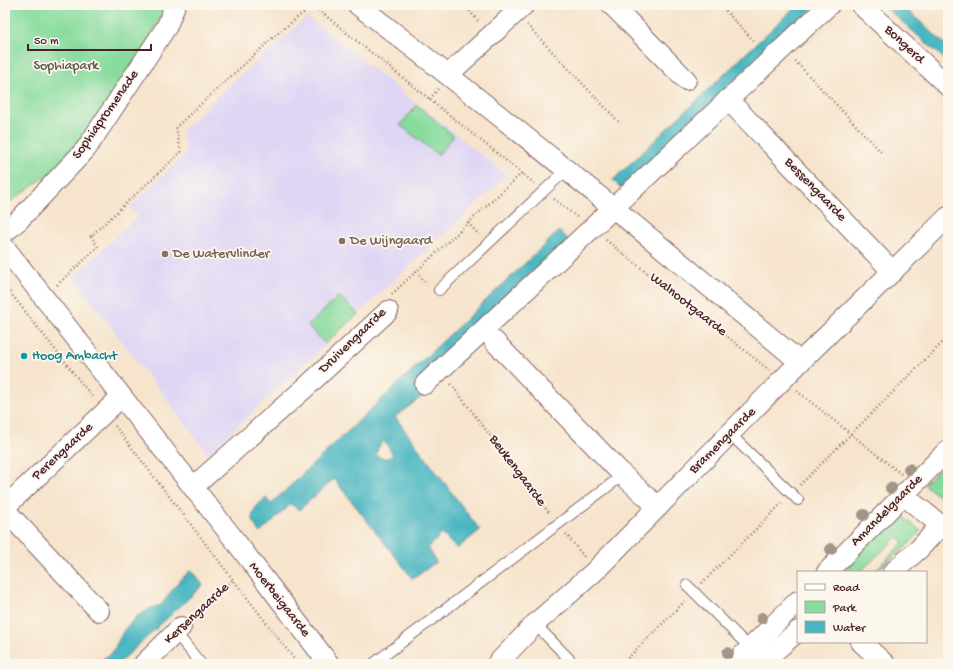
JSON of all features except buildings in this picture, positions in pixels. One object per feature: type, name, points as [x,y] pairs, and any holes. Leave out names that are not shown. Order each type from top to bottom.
[{"type":"street","points":[[358,5],[449,74],[614,208]]},
{"type":"street","points":[[612,5],[686,80]]},
{"type":"street","points":[[425,384],[614,208],[732,104],[783,48],[829,5]]},
{"type":"street","name":"Bongerd","points":[[861,5],[948,86]]},
{"type":"street","name":"Sophiapromenade","points":[[5,232],[86,149],[167,26],[174,6]]},
{"type":"street","points":[[449,74],[520,9]]},
{"type":"street","name":"Bessengaarde","points":[[732,104],[893,272]]},
{"type":"street","name":"Walnootgaarde","points":[[614,208],[800,362]]},
{"type":"street","name":"Bramengaarde","points":[[497,664],[535,624],[595,571],[800,362],[948,217]]},
{"type":"street","points":[[7,251],[193,487]]},
{"type":"street","name":"Druivengaarde","points":[[193,487],[306,387],[388,311]]},
{"type":"street","points":[[494,341],[623,475],[658,507]]},
{"type":"street","name":"Perengaarde","points":[[5,507],[121,397]]},
{"type":"street","name":"Amandelgaarde","points":[[828,571],[948,450]]},
{"type":"street","name":"Moerbeigaarde","points":[[193,487],[329,664]]},
{"type":"street","points":[[894,571],[944,528],[909,489]]},
{"type":"street","points":[[5,510],[98,611]]},
{"type":"street","points":[[755,656],[797,602]]},
{"type":"street","name":"Kersengaarde","points":[[144,664],[179,630]]},
{"type":"street","points":[[734,664],[755,656],[797,632]]},
{"type":"street","points":[[862,643],[885,664]]},
{"type":"lane","points":[[439,290],[566,170]]},
{"type":"lane","points":[[730,434],[798,500]]},
{"type":"lane","points":[[373,664],[623,475]]},
{"type":"lane","points":[[687,585],[755,656]]},
{"type":"lane","points":[[535,624],[574,664]]},
{"type":"lane","points":[[179,630],[201,664]]},
{"type":"path","points":[[47,300],[57,285],[98,246],[91,236],[182,152],[176,127],[277,34],[311,5],[592,229]]},
{"type":"path","points":[[464,5],[491,35]]},
{"type":"path","points":[[720,5],[754,41]]},
{"type":"path","points":[[520,9],[618,122]]},
{"type":"path","points":[[783,48],[882,153]]},
{"type":"path","name":"Druivengaarde","points":[[388,311],[390,297],[522,173]]},
{"type":"path","name":"Walnootgaarde","points":[[592,229],[783,381],[909,489]]},
{"type":"path","points":[[5,286],[105,413]]},
{"type":"path","name":"Beukengaarde","points":[[440,370],[595,571]]},
{"type":"path","name":"Moerbeigaarde","points":[[105,413],[298,664]]},
{"type":"path","name":"Kersengaarde","points":[[179,630],[233,580]]},
{"type":"shaded area","name":"De Wijngaard","points":[[307,17],[507,175],[208,454],[73,277],[138,216],[130,207],[186,153],[182,131],[223,91]]},
{"type":"green space","name":"Sophiapark","points":[[5,5],[167,5],[118,99],[50,173],[5,206]]},
{"type":"green space","points":[[417,105],[454,136],[438,155],[400,125]]},
{"type":"green space","points":[[339,296],[358,314],[325,344],[308,326]]},
{"type":"green space","points":[[948,461],[948,504],[924,484]]},
{"type":"green space","points":[[897,512],[921,531],[906,547],[875,571],[904,541],[897,537],[863,569],[865,571],[838,571]]},
{"type":"water","points":[[797,5],[816,5],[624,191],[613,180]]},
{"type":"water","points":[[883,5],[902,5],[948,47],[948,62]]},
{"type":"water","points":[[559,231],[569,240],[428,392],[395,417],[480,530],[457,549],[442,534],[428,547],[436,562],[413,579],[334,479],[299,510],[291,504],[260,533],[254,523],[254,510],[266,498],[271,504]],"holes":[[[383,441],[393,455],[384,458],[376,455],[378,448]]]},
{"type":"water","points":[[191,570],[203,585],[118,664],[95,664],[112,653],[124,630],[136,617],[151,608],[161,605],[180,580]]},
{"type":"place","name":"De Wijngaard","points":[[342,241]]},
{"type":"place","name":"De Watervlinder","points":[[165,254]]},
{"type":"place","name":"Hoog Ambacht","points":[[24,356]]}]
